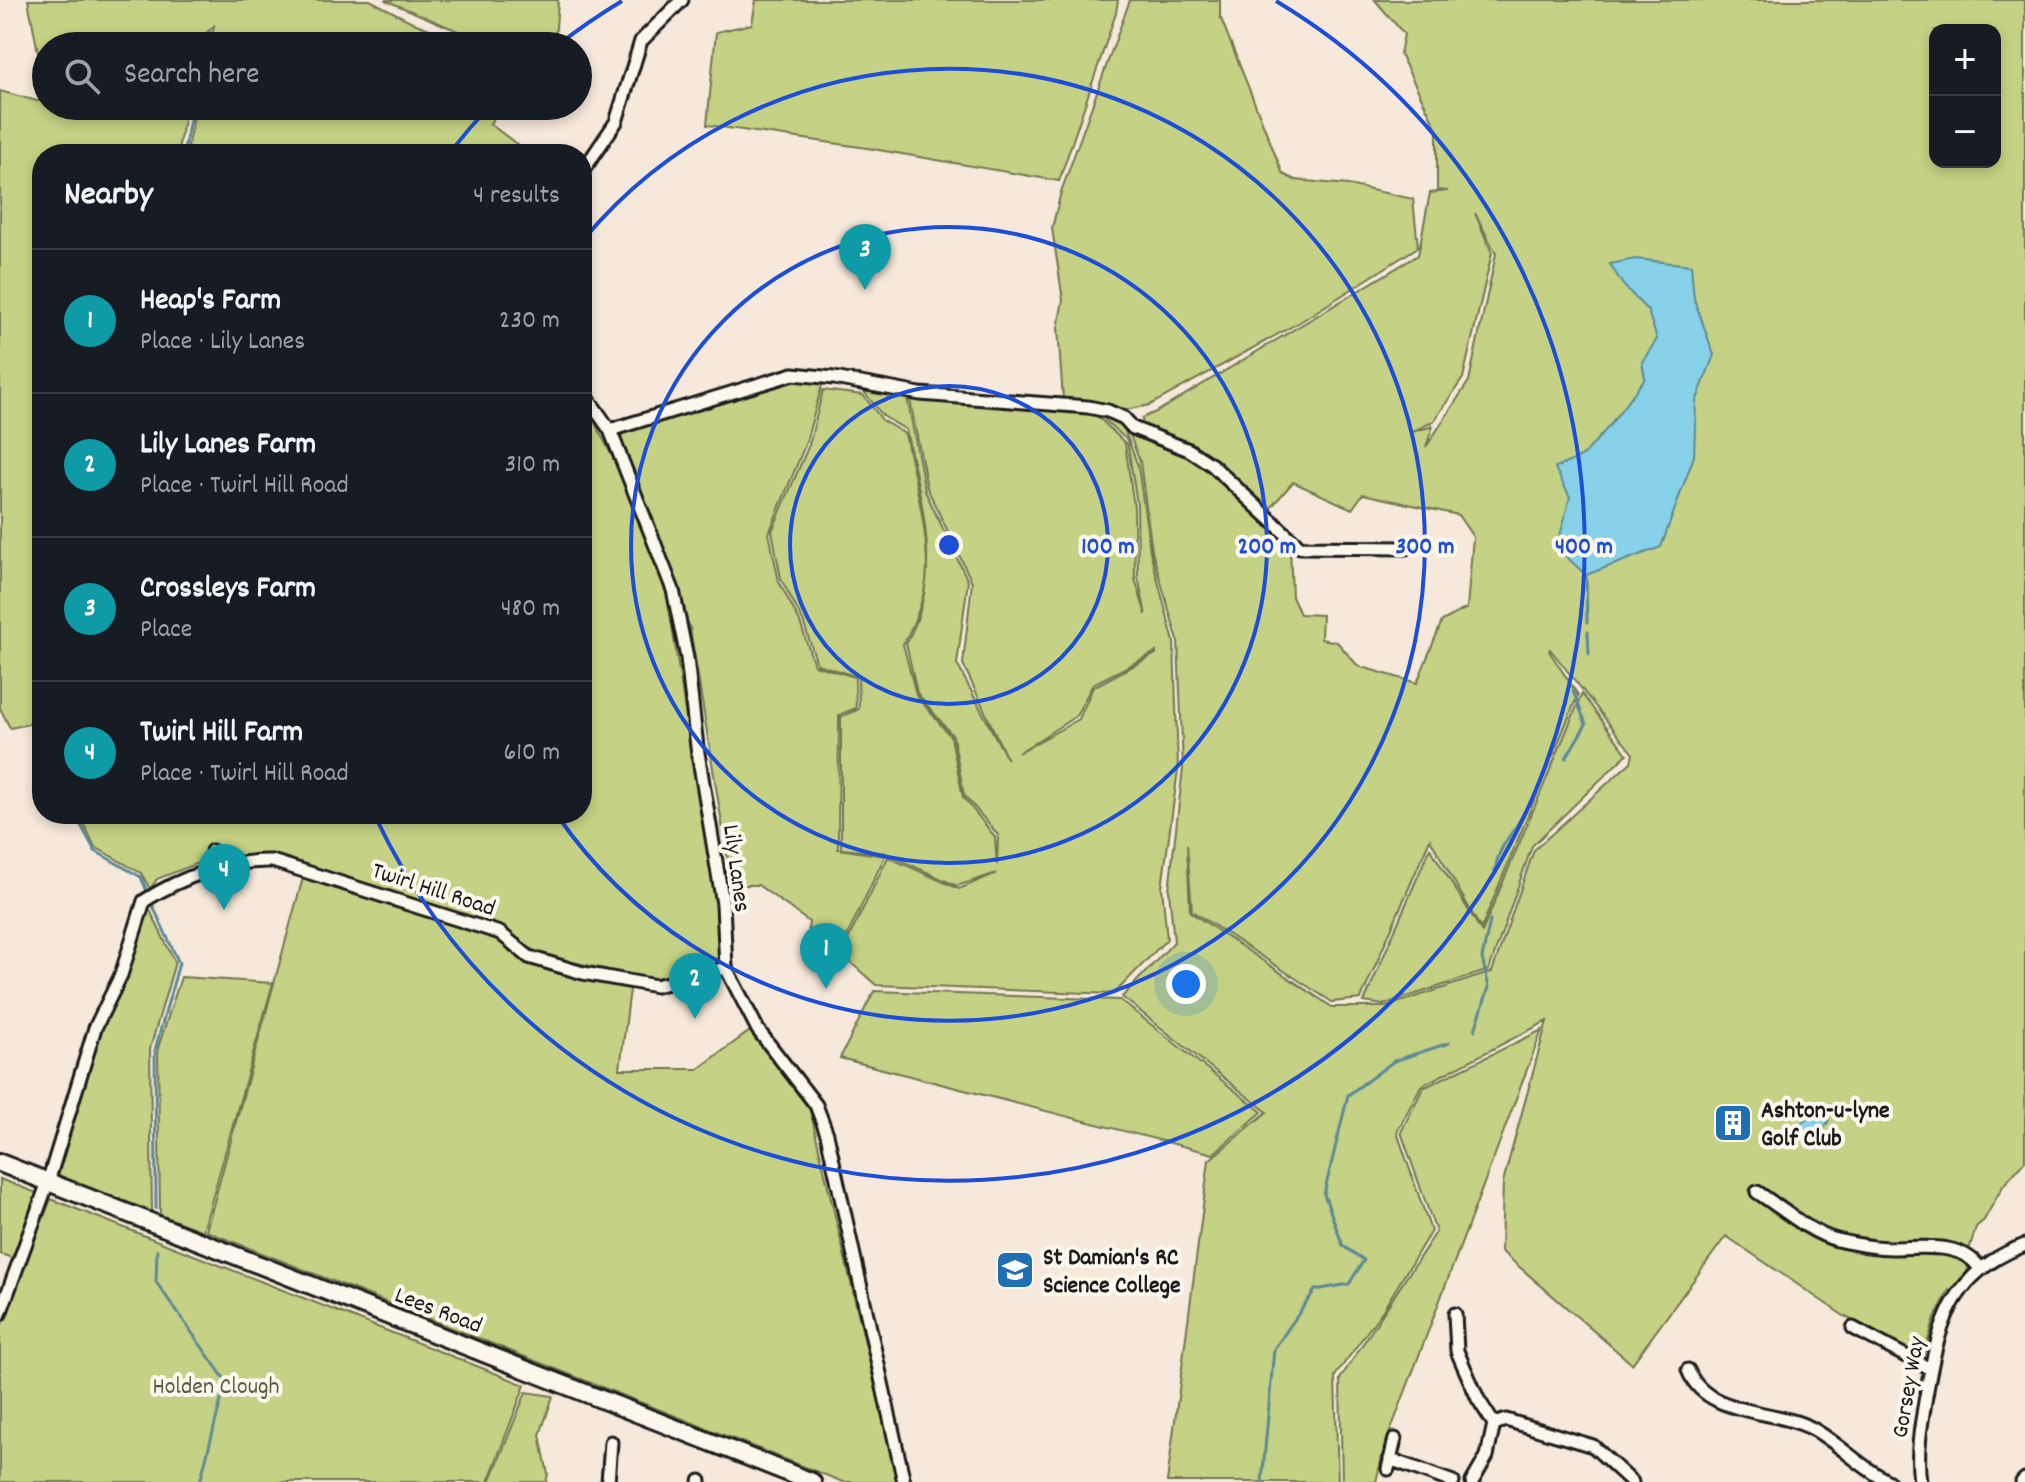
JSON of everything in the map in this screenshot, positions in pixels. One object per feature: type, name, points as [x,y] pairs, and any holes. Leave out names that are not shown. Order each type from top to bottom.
[{"type":"main road","name":"Lees Road","points":[[0,1163],[812,1482]]},
{"type":"street","points":[[592,157],[616,122],[641,41],[682,0]]},
{"type":"street","points":[[610,430],[793,374],[834,378],[920,394],[1088,407],[1116,415],[1133,428],[1189,450],[1212,465],[1300,547],[1406,548]]},
{"type":"street","name":"Lily Lanes","points":[[592,404],[610,430],[675,602],[687,658],[697,747],[723,904],[726,968],[758,1030],[816,1105],[827,1134],[904,1482]]},
{"type":"street","points":[[212,851],[215,870]]},
{"type":"street","name":"Twirl Hill Road","points":[[0,1314],[48,1182],[95,1028],[121,975],[144,901],[162,890],[238,862],[272,861],[500,933],[529,957],[583,973],[656,986],[726,968]]},
{"type":"street","points":[[1757,1192],[1815,1231],[1837,1240],[1889,1248],[1936,1247],[1952,1250],[1973,1259],[1980,1268]]},
{"type":"street","name":"Gorsey Way","points":[[1920,1481],[1918,1451],[1930,1369],[1945,1315],[1957,1294],[1980,1268],[2007,1251],[2025,1245]]},
{"type":"street","points":[[1455,1314],[1457,1351],[1478,1399],[1494,1424],[1487,1456],[1472,1482]]},
{"type":"street","points":[[1853,1328],[1930,1369]]},
{"type":"street","points":[[1688,1370],[1693,1383],[1710,1396],[1733,1406],[1812,1428],[1889,1482]]},
{"type":"street","points":[[1494,1424],[1506,1420],[1593,1446],[1632,1482]]},
{"type":"street","points":[[1395,1439],[1389,1464],[1453,1482]]},
{"type":"street","points":[[608,1482],[611,1442]]},
{"type":"street","points":[[1905,1482],[1920,1481]]},
{"type":"green space","points":[[28,0],[370,0],[438,32],[213,32],[214,26],[207,32],[34,32]]},
{"type":"green space","points":[[385,0],[558,0],[556,32],[460,32]]},
{"type":"green space","points":[[756,0],[1118,0],[1059,181],[867,148],[707,125],[716,32],[752,24]]},
{"type":"green space","points":[[1130,0],[1220,0],[1220,16],[1283,174],[1295,180],[1348,185],[1413,199],[1418,247],[1300,322],[1150,405],[1125,410],[1063,400],[1058,328],[1063,300],[1052,228],[1061,192]]},
{"type":"green space","points":[[1375,0],[2025,0],[2025,1161],[2003,1186],[1984,1220],[1976,1227],[1970,1247],[1967,1250],[1959,1247],[1967,1261],[1968,1271],[1952,1292],[1949,1290],[1935,1318],[1922,1359],[1844,1316],[1726,1236],[1632,1364],[1501,1251],[1503,1182],[1547,1021],[1421,1086],[1397,1132],[1431,1231],[1383,1310],[1335,1376],[1338,1482],[1167,1482],[1209,1160],[1267,1112],[1122,997],[1174,942],[1169,890],[1183,768],[1178,641],[1152,551],[1140,462],[1128,430],[1192,455],[1290,546],[1292,597],[1300,614],[1322,615],[1321,639],[1337,642],[1358,666],[1417,683],[1442,621],[1467,608],[1473,537],[1458,515],[1363,494],[1352,509],[1293,482],[1268,511],[1211,457],[1193,444],[1143,428],[1142,418],[1418,255],[1430,193],[1448,191],[1437,190],[1437,129],[1400,54],[1404,34]],"holes":[[[1475,213],[1496,254],[1469,381],[1426,447],[1433,426],[1412,432],[1434,421],[1463,378],[1492,253]],[[1550,649],[1633,754],[1631,762],[1534,850],[1492,972],[1385,1007],[1332,1007],[1190,912],[1187,844],[1192,911],[1332,1002],[1361,999],[1430,839],[1481,929],[1578,695]]]},
{"type":"green space","points":[[0,91],[32,100],[32,120],[184,120],[179,144],[32,144],[32,723],[10,728],[0,708]]},
{"type":"green space","points":[[193,120],[492,120],[490,124],[517,144],[188,144]]},
{"type":"green space","points":[[789,380],[823,382],[805,445],[769,533],[779,582],[800,622],[814,665],[855,677],[856,708],[839,715],[838,849],[885,856],[838,955],[808,929],[809,922],[758,885],[732,885],[690,628],[621,438],[623,432]]},
{"type":"green space","points":[[862,389],[907,397],[925,491],[968,581],[957,664],[1007,759],[963,664],[972,582],[927,488],[910,400],[1093,412],[1125,443],[1134,507],[1135,579],[1146,615],[1138,577],[1137,504],[1127,440],[1096,412],[1123,426],[1138,466],[1150,551],[1174,642],[1178,770],[1162,887],[1167,939],[1114,994],[876,985],[841,954],[888,857],[959,889],[997,873],[957,886],[885,853],[841,849],[841,717],[859,709],[858,677],[817,664],[803,621],[781,579],[772,531],[809,445],[823,390],[863,395],[883,421],[905,434],[922,517],[927,566],[926,538],[923,511],[906,430],[883,416]],"holes":[[[925,587],[918,618],[906,643],[917,693],[953,736],[964,795],[998,835],[997,865],[995,837],[963,797],[951,737],[916,695],[903,644],[916,617]],[[1156,654],[1093,687],[1079,719],[1018,753],[1076,716],[1093,684]]]},
{"type":"green space","points":[[592,417],[651,532],[668,599],[689,737],[715,874],[720,962],[667,977],[648,978],[533,954],[501,928],[269,855],[218,855],[157,879],[150,889],[141,873],[95,847],[84,824],[592,824]]},
{"type":"green space","points":[[1582,694],[1627,754],[1532,846],[1489,970],[1383,1005],[1364,1002],[1430,848],[1482,932]]},
{"type":"green space","points":[[304,874],[496,936],[526,959],[584,981],[630,989],[620,1069],[698,1069],[750,1031],[810,1110],[898,1482],[843,1482],[206,1231]]},
{"type":"green space","points":[[147,904],[175,962],[150,1049],[152,1215],[58,1176],[100,1026],[122,988]]},
{"type":"green space","points":[[181,977],[273,983],[203,1231],[160,1215],[158,1048]]},
{"type":"green space","points":[[874,991],[1120,1000],[1262,1112],[1213,1154],[840,1058]]},
{"type":"green space","points":[[1542,1030],[1384,1448],[1376,1482],[1342,1482],[1340,1379],[1436,1232],[1401,1132],[1423,1088]]},
{"type":"green space","points":[[0,1179],[37,1193],[13,1258],[0,1254]]},
{"type":"green space","name":"Holden Clough","points":[[51,1199],[525,1385],[488,1482],[0,1482],[0,1329]]},
{"type":"green space","points":[[526,1392],[553,1396],[540,1435],[548,1474],[546,1482],[490,1482]]},
{"type":"water","points":[[1635,259],[1691,265],[1694,299],[1714,355],[1696,402],[1694,456],[1661,547],[1586,575],[1557,548],[1570,497],[1555,468],[1583,456],[1645,378],[1642,362],[1657,339],[1648,311],[1623,285],[1610,264]]},
{"type":"water","points":[[1816,1110],[1827,1113],[1829,1120],[1818,1139],[1811,1141],[1802,1137],[1800,1124]]},
{"type":"waterway","points":[[185,144],[190,120]]},
{"type":"waterway","points":[[1586,575],[1587,622]]},
{"type":"waterway","points":[[1588,632],[1589,654]]},
{"type":"waterway","points":[[1566,758],[1586,724],[1573,691]]},
{"type":"waterway","points":[[1495,871],[1503,846],[1526,810]]},
{"type":"waterway","points":[[80,824],[95,851],[141,877],[146,889]]},
{"type":"waterway","points":[[153,906],[179,963],[155,1050],[156,1209]]},
{"type":"waterway","points":[[1475,1030],[1489,987],[1482,958],[1490,921]]},
{"type":"waterway","points":[[1262,1482],[1274,1349],[1315,1290],[1349,1284],[1364,1260],[1343,1246],[1324,1194],[1348,1095],[1394,1061],[1449,1043]]},
{"type":"waterway","points":[[157,1250],[156,1282],[226,1381],[200,1482]]},
{"type":"place","name":"Crossleys Farm","points":[[865,290]]},
{"type":"place","name":"Twirl Hill Farm","points":[[224,910]]},
{"type":"place","name":"Heap's Farm","points":[[826,989]]},
{"type":"place","name":"Lily Lanes Farm","points":[[695,1019]]},
{"type":"place","name":"Ashton-u-lyne Golf Club","points":[[1733,1123]]},
{"type":"place","name":"St Damian's RC Science College","points":[[1015,1270]]}]
